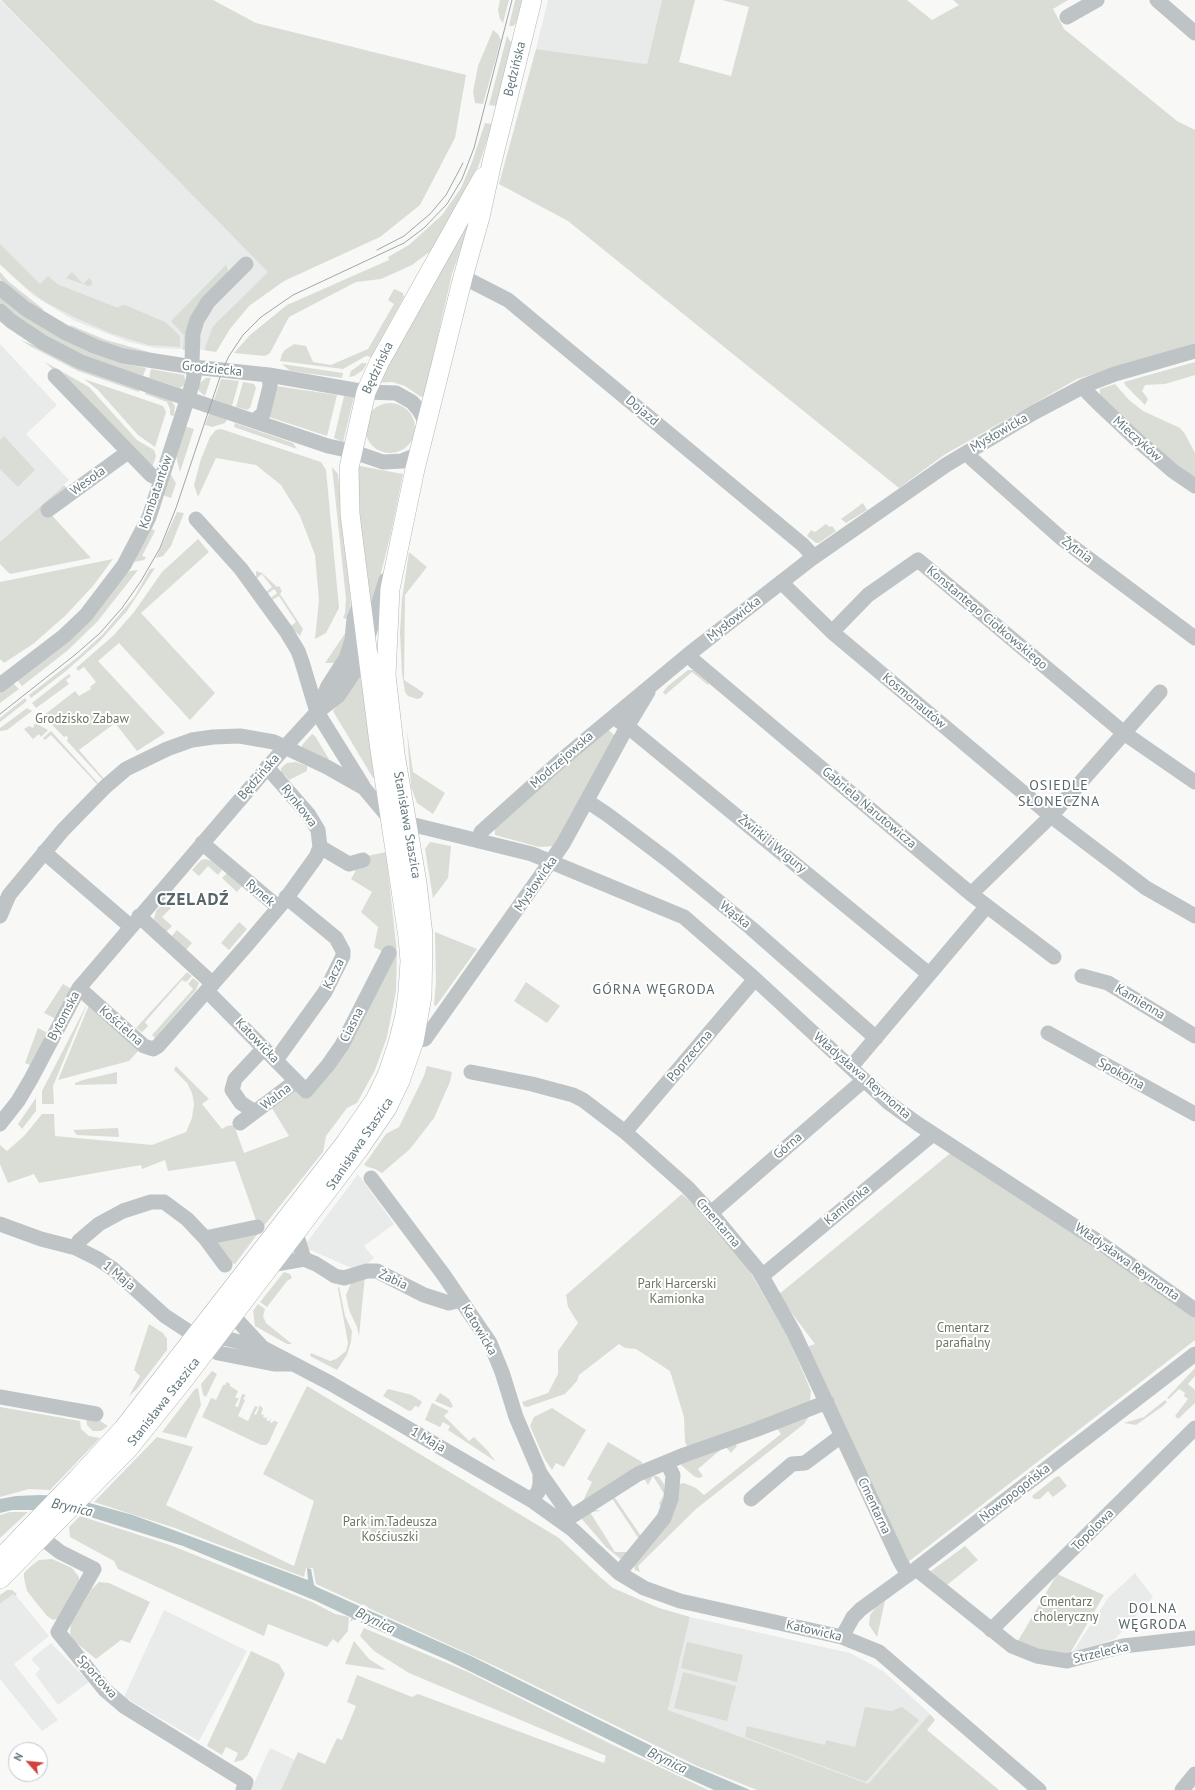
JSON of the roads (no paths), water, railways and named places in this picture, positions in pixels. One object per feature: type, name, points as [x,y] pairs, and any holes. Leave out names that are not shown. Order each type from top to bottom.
[{"type":"main road","name":"Będzińska","points":[[427,425],[463,277],[480,217],[532,0]]},
{"type":"main road","name":"Będzińska","points":[[367,644],[350,514],[349,468],[351,451],[366,392],[393,336],[492,162]]},
{"type":"main road","points":[[419,454],[427,425]]},
{"type":"main road","name":"Będzińska","points":[[398,549],[419,454]]},
{"type":"main road","name":"Stanisława Staszica","points":[[0,1559],[47,1522],[85,1483],[134,1442],[182,1382],[202,1339],[346,1142],[375,1100],[388,1073],[405,1015],[410,960],[401,881],[395,754],[386,675],[390,589],[398,549]]},
{"type":"main road","name":"Stanisława Staszica","points":[[202,1339],[234,1314],[359,1149],[387,1108],[400,1081],[414,1041],[422,996],[423,936],[398,821],[367,644]]},
{"type":"main road","name":"Stanisława Staszica","points":[[0,1579],[42,1538],[47,1522]]},
{"type":"street","points":[[1067,16],[1097,0]]},
{"type":"street","points":[[1157,0],[1195,33]]},
{"type":"street","name":"Kombatantów","points":[[0,685],[64,636],[86,615],[106,591],[124,565],[140,536],[161,480],[194,376],[193,333],[202,310],[246,264]]},
{"type":"street","name":"Dojazd","points":[[463,277],[508,300],[803,545],[814,557]]},
{"type":"street","name":"Grodziecka","points":[[0,288],[38,317],[66,333],[94,346],[123,356],[193,367],[269,375],[366,392],[388,392],[404,396],[419,410],[427,425]]},
{"type":"street","points":[[0,311],[11,321],[44,343],[81,362],[328,446],[351,451],[383,462],[402,461],[419,454]]},
{"type":"street","name":"Mysłowicka","points":[[414,1041],[424,1040],[563,844],[626,727],[645,700],[652,684],[814,557],[968,452],[1086,385],[1115,374],[1195,351]]},
{"type":"street","points":[[254,421],[254,412],[261,384],[269,375]]},
{"type":"street","points":[[55,376],[151,475],[161,480]]},
{"type":"street","name":"Mieczyków","points":[[1086,385],[1088,393],[1135,438],[1173,471],[1195,486]]},
{"type":"street","name":"Wesoła","points":[[48,510],[128,452]]},
{"type":"street","name":"Żytnia","points":[[968,452],[972,459],[1061,538],[1195,638]]},
{"type":"street","points":[[196,519],[241,569],[286,631],[302,662],[317,712],[364,788],[398,821],[532,854],[551,861]]},
{"type":"street","name":"Będzińska","points":[[202,843],[267,767],[317,712],[338,696],[359,665],[367,644],[390,566],[398,549]]},
{"type":"street","name":"Konstantego Ciołkowskiego","points":[[832,632],[868,595],[918,560],[1124,733],[1195,782]]},
{"type":"street","name":"Kosmonautów","points":[[781,582],[832,632],[1050,816],[1146,888],[1195,916]]},
{"type":"street","name":"Będzińska","points":[[317,712],[328,686],[346,658],[352,640],[354,618],[361,598]]},
{"type":"street","name":"Gabriela Narutowicza","points":[[689,654],[694,661],[971,894],[1054,957]]},
{"type":"street","name":"Modrzejowska","points":[[478,841],[481,832],[559,762],[652,684]]},
{"type":"street","points":[[971,894],[1050,816],[1160,692]]},
{"type":"street","name":"Żwirki i Wigury","points":[[614,717],[929,974]]},
{"type":"street","points":[[0,916],[9,895],[44,852],[109,783],[126,769],[167,749],[192,740],[213,736],[240,736],[274,742],[327,767],[364,788]]},
{"type":"street","name":"Rynkowa","points":[[267,767],[309,815],[318,830],[320,847]]},
{"type":"street","name":"Wąska","points":[[587,801],[663,857],[746,924],[876,1038]]},
{"type":"street","points":[[135,921],[202,843]]},
{"type":"street","name":"Rynek","points":[[202,843],[282,902],[210,988]]},
{"type":"street","points":[[282,902],[316,857],[320,847],[349,864],[363,860]]},
{"type":"street","points":[[44,852],[135,921],[210,988]]},
{"type":"street","name":"Władysława Reymonta","points":[[551,861],[680,915],[693,924],[889,1103],[933,1134],[1096,1240],[1195,1310]]},
{"type":"street","name":"Kacza","points":[[276,1060],[318,1004],[343,956],[342,946],[339,942],[282,902]]},
{"type":"street","points":[[851,1067],[986,906]]},
{"type":"street","name":"Bytomska","points":[[0,1124],[18,1101],[31,1079],[79,988],[135,921]]},
{"type":"street","name":"Ciasna","points":[[301,1086],[328,1066],[342,1045],[389,953]]},
{"type":"street","name":"Kamienna","points":[[1082,976],[1108,983],[1195,1036]]},
{"type":"street","name":"Poprzeczna","points":[[625,1132],[755,979]]},
{"type":"street","name":"Kościelna","points":[[79,988],[149,1049],[158,1046],[210,988]]},
{"type":"street","name":"Katowicka","points":[[210,988],[264,1048],[301,1086]]},
{"type":"street","name":"Spokojna","points":[[1048,1033],[1195,1114]]},
{"type":"street","name":"Walna","points":[[255,1112],[241,1103],[232,1090],[236,1079],[264,1048]]},
{"type":"street","name":"Cmentarna","points":[[472,1072],[522,1082],[573,1095],[583,1100],[625,1132],[688,1188],[711,1213],[759,1270],[794,1333],[900,1561],[912,1572]]},
{"type":"street","name":"Górna","points":[[711,1213],[864,1080]]},
{"type":"street","name":"Walna","points":[[240,1123],[255,1112],[301,1086]]},
{"type":"street","name":"Kamionka","points":[[762,1276],[933,1134]]},
{"type":"street","name":"Katowicka","points":[[372,1178],[461,1300],[490,1343],[502,1372],[516,1417],[540,1473],[567,1520],[619,1573],[644,1588],[680,1601],[842,1637],[879,1652],[891,1660],[1039,1790]]},
{"type":"street","points":[[76,1248],[79,1241],[99,1224],[123,1211],[151,1202],[164,1202],[187,1219],[205,1238],[225,1265]]},
{"type":"street","name":"1 Maja","points":[[0,1219],[16,1231]]},
{"type":"street","name":"1 Maja","points":[[0,1224],[16,1231],[76,1248],[87,1253],[112,1269],[165,1316],[202,1339],[218,1354],[274,1364],[291,1364]]},
{"type":"street","points":[[205,1238],[257,1227]]},
{"type":"street","points":[[271,1265],[304,1259],[296,1233]]},
{"type":"street","name":"Żabia","points":[[304,1259],[316,1264],[335,1276],[344,1278],[367,1271],[378,1271],[424,1295],[449,1303],[461,1300]]},
{"type":"street","points":[[234,1314],[237,1320],[263,1348]]},
{"type":"street","name":"1 Maja","points":[[202,1339],[224,1338],[263,1348],[291,1364],[330,1383],[567,1520]]},
{"type":"street","name":"Nowopogońska","points":[[842,1637],[853,1617],[861,1609],[912,1572],[1195,1354]]},
{"type":"street","points":[[0,1397],[96,1414]]},
{"type":"street","points":[[567,1520],[638,1474],[652,1469],[670,1469],[827,1402]]},
{"type":"street","name":"Topolowa","points":[[991,1630],[1195,1428]]},
{"type":"street","points":[[751,1499],[792,1464],[806,1464],[841,1436]]},
{"type":"street","points":[[619,1573],[664,1518],[671,1498],[670,1469]]},
{"type":"street","points":[[531,1500],[538,1492],[540,1473]]},
{"type":"street","name":"Sportowa","points":[[42,1538],[60,1552],[94,1569],[58,1632],[105,1690],[125,1707],[246,1782],[243,1790]]},
{"type":"street","name":"Strzelecka","points":[[912,1572],[1012,1646],[1037,1656],[1067,1661],[1123,1646],[1195,1638]]},
{"type":"street","points":[[1182,1790],[1195,1774]]},
{"type":"water","name":"Brynica","points":[[16,1496],[64,1496],[133,1515],[308,1580],[307,1568],[311,1569],[314,1585],[317,1587],[473,1657],[684,1762],[750,1790],[714,1790],[674,1772],[447,1660],[353,1619],[350,1622],[352,1618],[316,1601],[183,1546],[84,1515],[47,1510],[12,1510],[0,1513],[0,1499]]},
{"type":"tram line","points":[[0,714],[76,654],[100,633],[122,608],[141,581],[160,548],[176,508],[222,371],[229,356],[243,335],[261,317],[293,295],[404,243],[424,228],[447,204],[462,179],[474,148],[512,0]]},
{"type":"tram line","points":[[377,250],[404,236],[430,214],[446,195],[463,163]]},
{"type":"district","name":"OSIEDLE SŁONECZNA","points":[[1059,794]]},
{"type":"district","name":"CZELADŹ","points":[[193,900]]},
{"type":"district","name":"GÓRNA WĘGRODA","points":[[654,990]]},
{"type":"district","name":"DOLNA WĘGRODA","points":[[1153,1618]]},
{"type":"park label","name":"Grodzisko Zabaw","points":[[82,719]]},
{"type":"park label","name":"Park Harcerski Kamionka","points":[[677,1292]]},
{"type":"park label","name":"Cmentarz parafialny","points":[[963,1336]]},
{"type":"park label","name":"Park im.Tadeusza Kościuszki","points":[[390,1530]]},
{"type":"park label","name":"Cmentarz choleryczny","points":[[1066,1610]]}]
